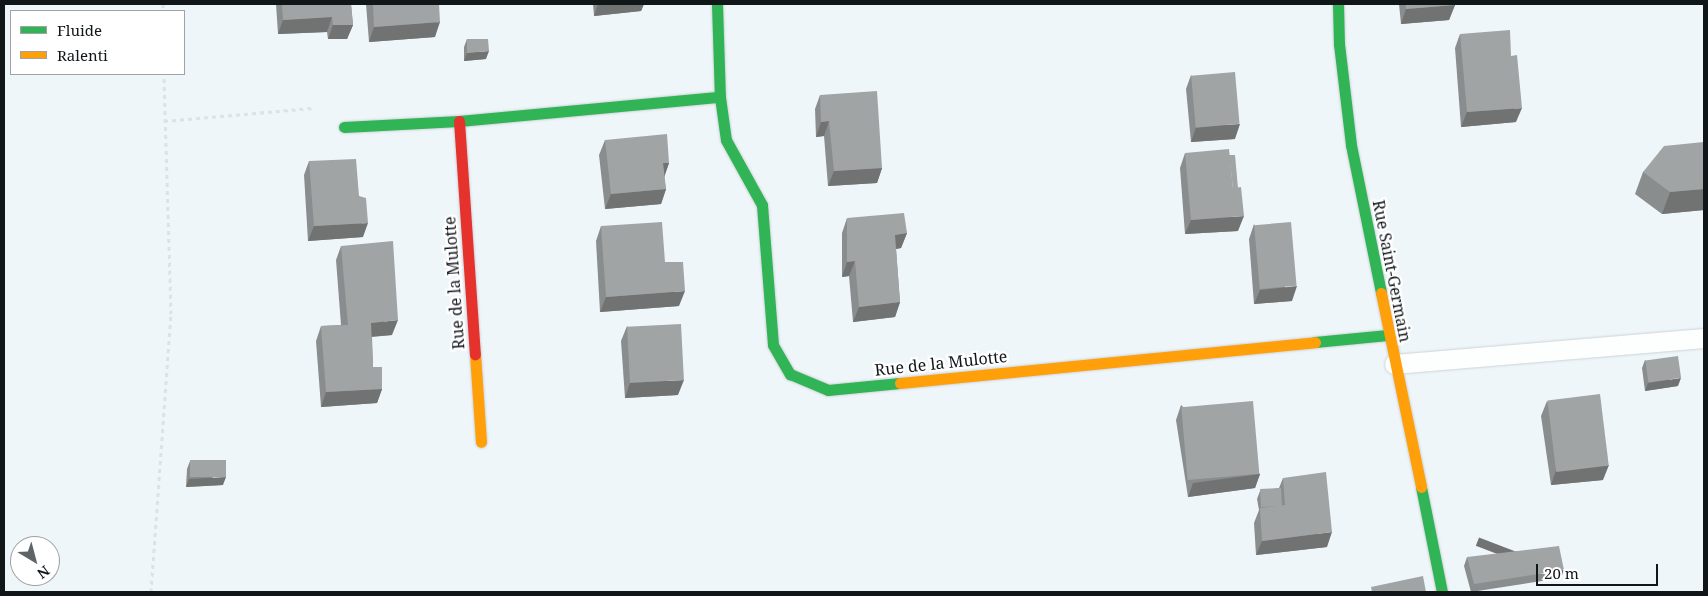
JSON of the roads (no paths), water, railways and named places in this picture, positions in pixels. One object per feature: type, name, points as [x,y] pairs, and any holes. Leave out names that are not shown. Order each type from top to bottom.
[{"type":"street","name":"Rue de la Mulotte","points":[[717,4],[720,97],[726,140],[762,205],[773,345],[790,374],[828,390],[1388,334]]},
{"type":"street","name":"Rue Saint-Germain","points":[[1338,4],[1339,44],[1351,145],[1394,364],[1442,592]]},
{"type":"street","points":[[344,127],[459,121],[720,97]]},
{"type":"street","name":"Rue de la Mulotte","points":[[459,121],[482,442]]},
{"type":"lane","points":[[1394,364],[1704,338]]}]
